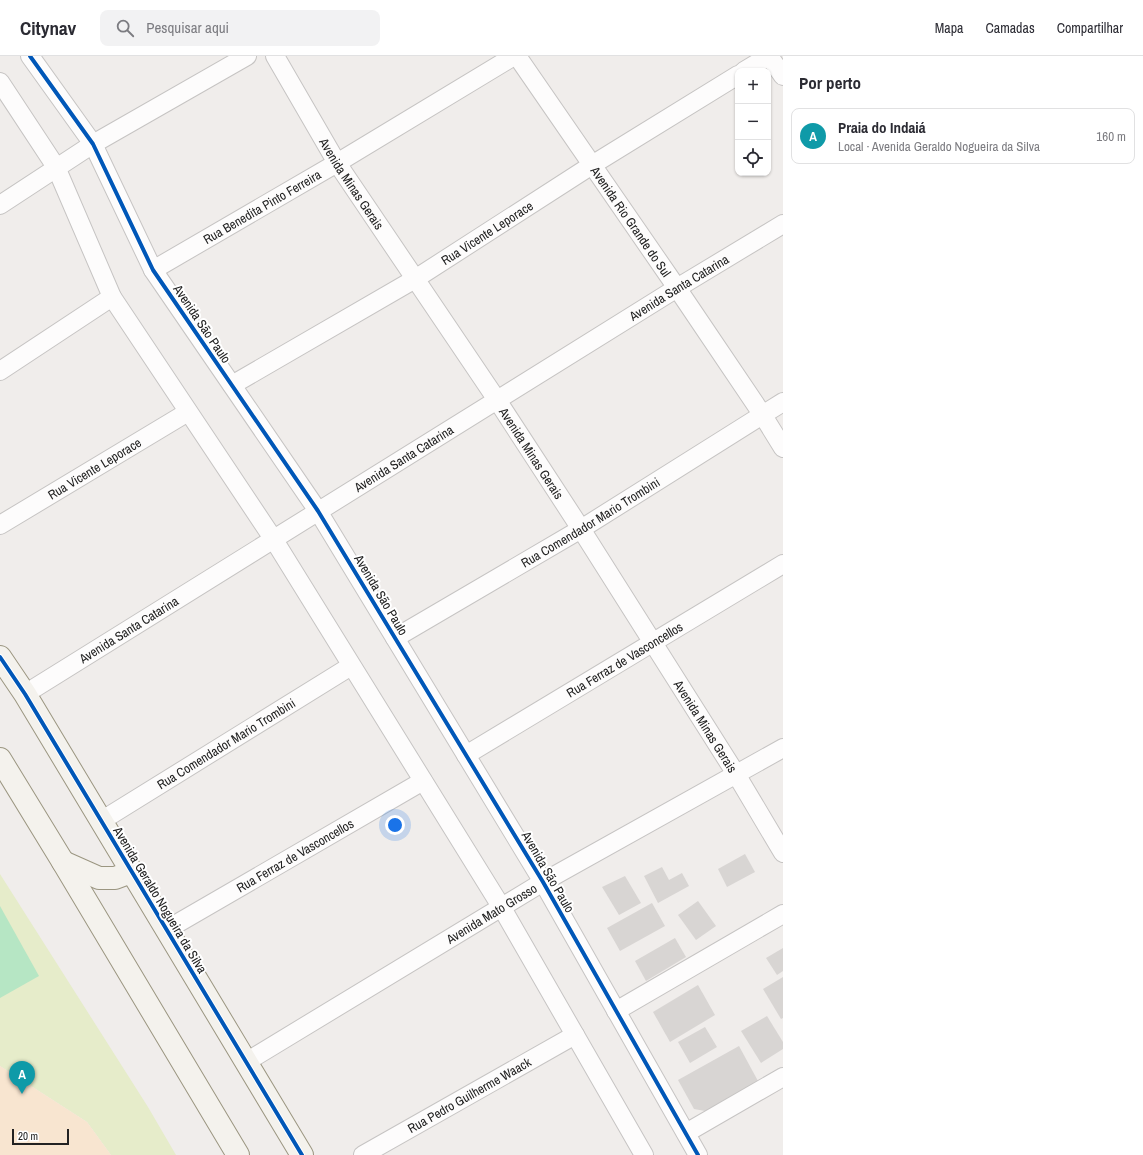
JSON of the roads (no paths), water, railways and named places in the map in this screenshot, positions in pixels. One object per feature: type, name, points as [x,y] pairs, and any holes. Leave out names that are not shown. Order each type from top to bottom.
[{"type":"main road","name":"Avenida Geraldo Nogueira da Silva","points":[[0,657],[25,694],[302,1155]]},
{"type":"main road","points":[[0,759],[238,1155]]},
{"type":"main road","points":[[63,862],[99,878],[116,878],[131,872]]},
{"type":"street","name":"Avenida São Paulo","points":[[30,56],[93,144],[153,270],[318,511],[543,882],[698,1155]]},
{"type":"street","points":[[0,205],[93,144],[248,56]]},
{"type":"street","name":"Avenida Minas Gerais","points":[[275,56],[337,163],[497,400],[581,529],[736,774],[783,853]]},
{"type":"street","name":"Rua Benedita Pinto Ferreira","points":[[153,270],[337,163],[516,56]]},
{"type":"street","name":"Avenida Rio Grande do Sul","points":[[516,56],[677,288],[762,414],[783,448]]},
{"type":"street","points":[[749,68],[769,56],[783,76]]},
{"type":"street","name":"Rua Vicente Leporace","points":[[232,385],[415,279],[592,164],[735,77]]},
{"type":"street","points":[[0,82],[56,167],[112,297],[274,540],[502,908],[644,1155]]},
{"type":"street","name":"Avenida Santa Catarina","points":[[25,694],[677,288],[783,224]]},
{"type":"street","points":[[0,371],[112,297]]},
{"type":"street","name":"Rua Comendador Mario Trombini","points":[[395,638],[581,529],[783,402]]},
{"type":"street","name":"Rua Vicente Leporace","points":[[0,525],[188,412]]},
{"type":"street","name":"Rua Ferraz de Vasconcellos","points":[[466,755],[783,564]]},
{"type":"street","name":"Rua Comendador Mario Trombini","points":[[101,821],[351,666]]},
{"type":"street","name":"Avenida Mato Grosso","points":[[246,1062],[543,882],[783,748]]},
{"type":"street","name":"Rua Ferraz de Vasconcellos","points":[[166,930],[423,781]]},
{"type":"street","points":[[616,1011],[783,914]]},
{"type":"street","name":"Rua Pedro Guilherme Waack","points":[[363,1155],[575,1035]]},
{"type":"street","points":[[686,1133],[783,1077]]},
{"type":"place","name":"Praia do Indaiá","points":[[22,1094]]}]
